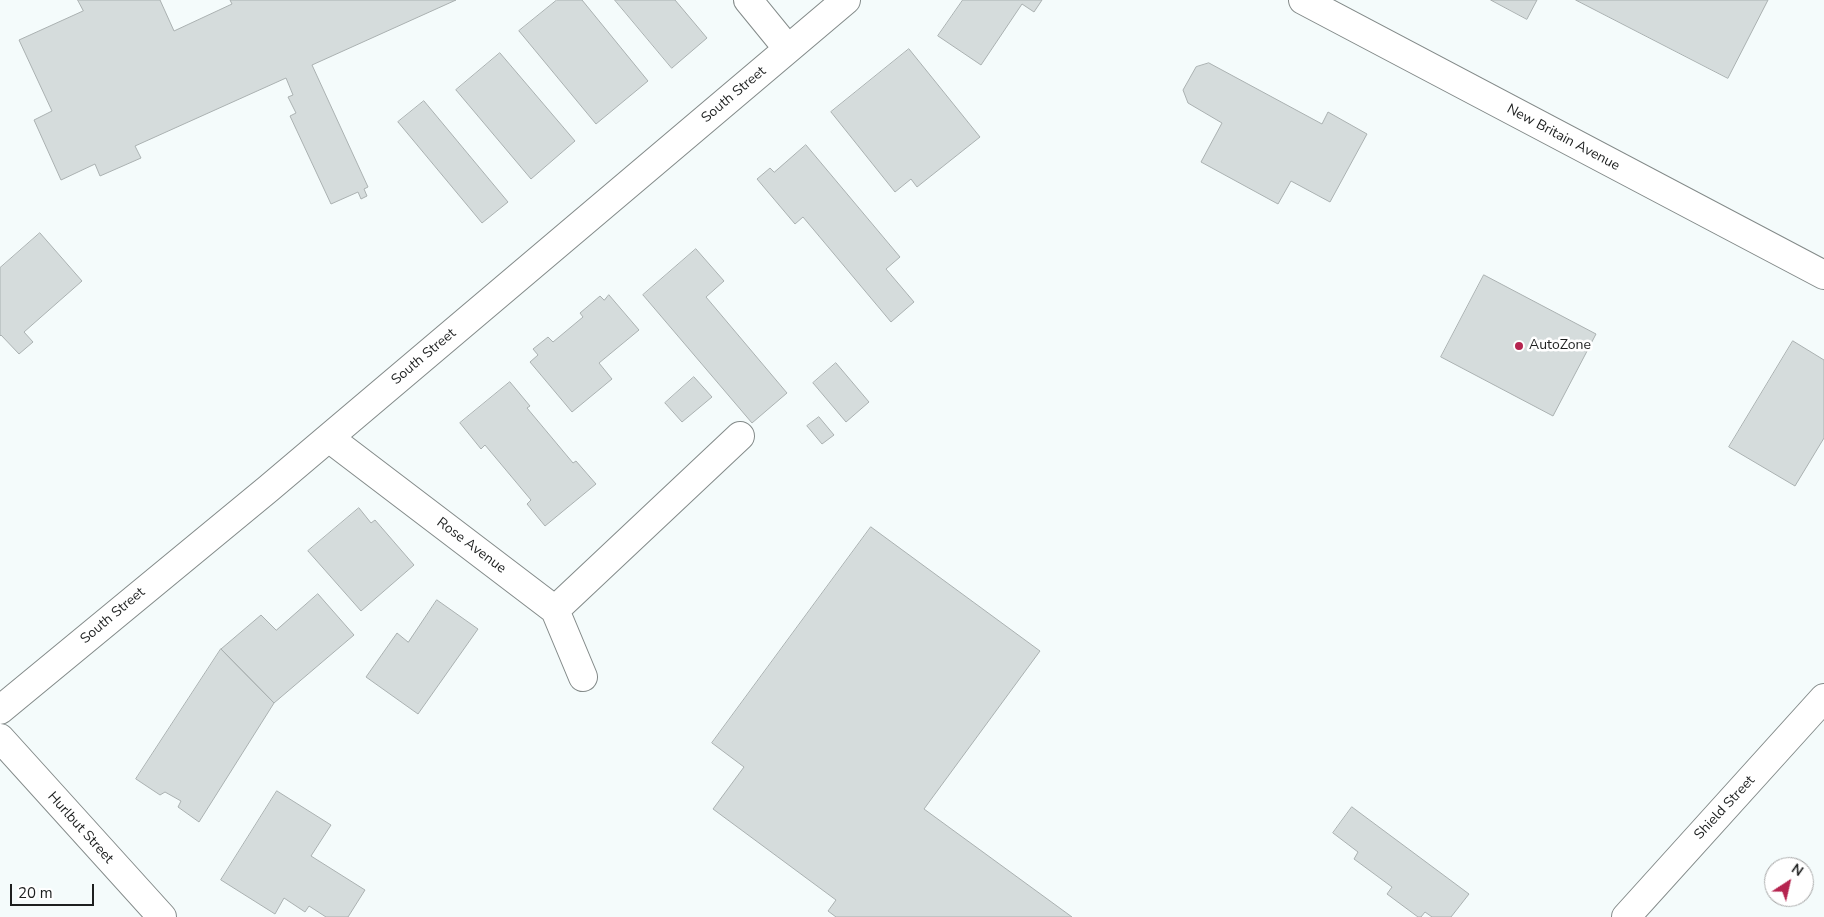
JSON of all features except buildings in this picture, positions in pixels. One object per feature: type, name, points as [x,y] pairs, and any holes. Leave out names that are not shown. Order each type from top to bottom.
[{"type":"street","points":[[748,0],[788,50]]},
{"type":"street","name":"South Street","points":[[0,710],[329,438],[846,0]]},
{"type":"street","name":"New Britain Avenue","points":[[1303,0],[1824,275]]},
{"type":"street","points":[[583,677],[556,610],[740,436]]},
{"type":"street","name":"Rose Avenue","points":[[329,438],[556,610]]},
{"type":"street","name":"Shield Street","points":[[1626,917],[1824,698]]},
{"type":"street","name":"Hurlbut Street","points":[[0,738],[162,917]]},
{"type":"place","name":"AutoZone","points":[[1519,346]]}]
